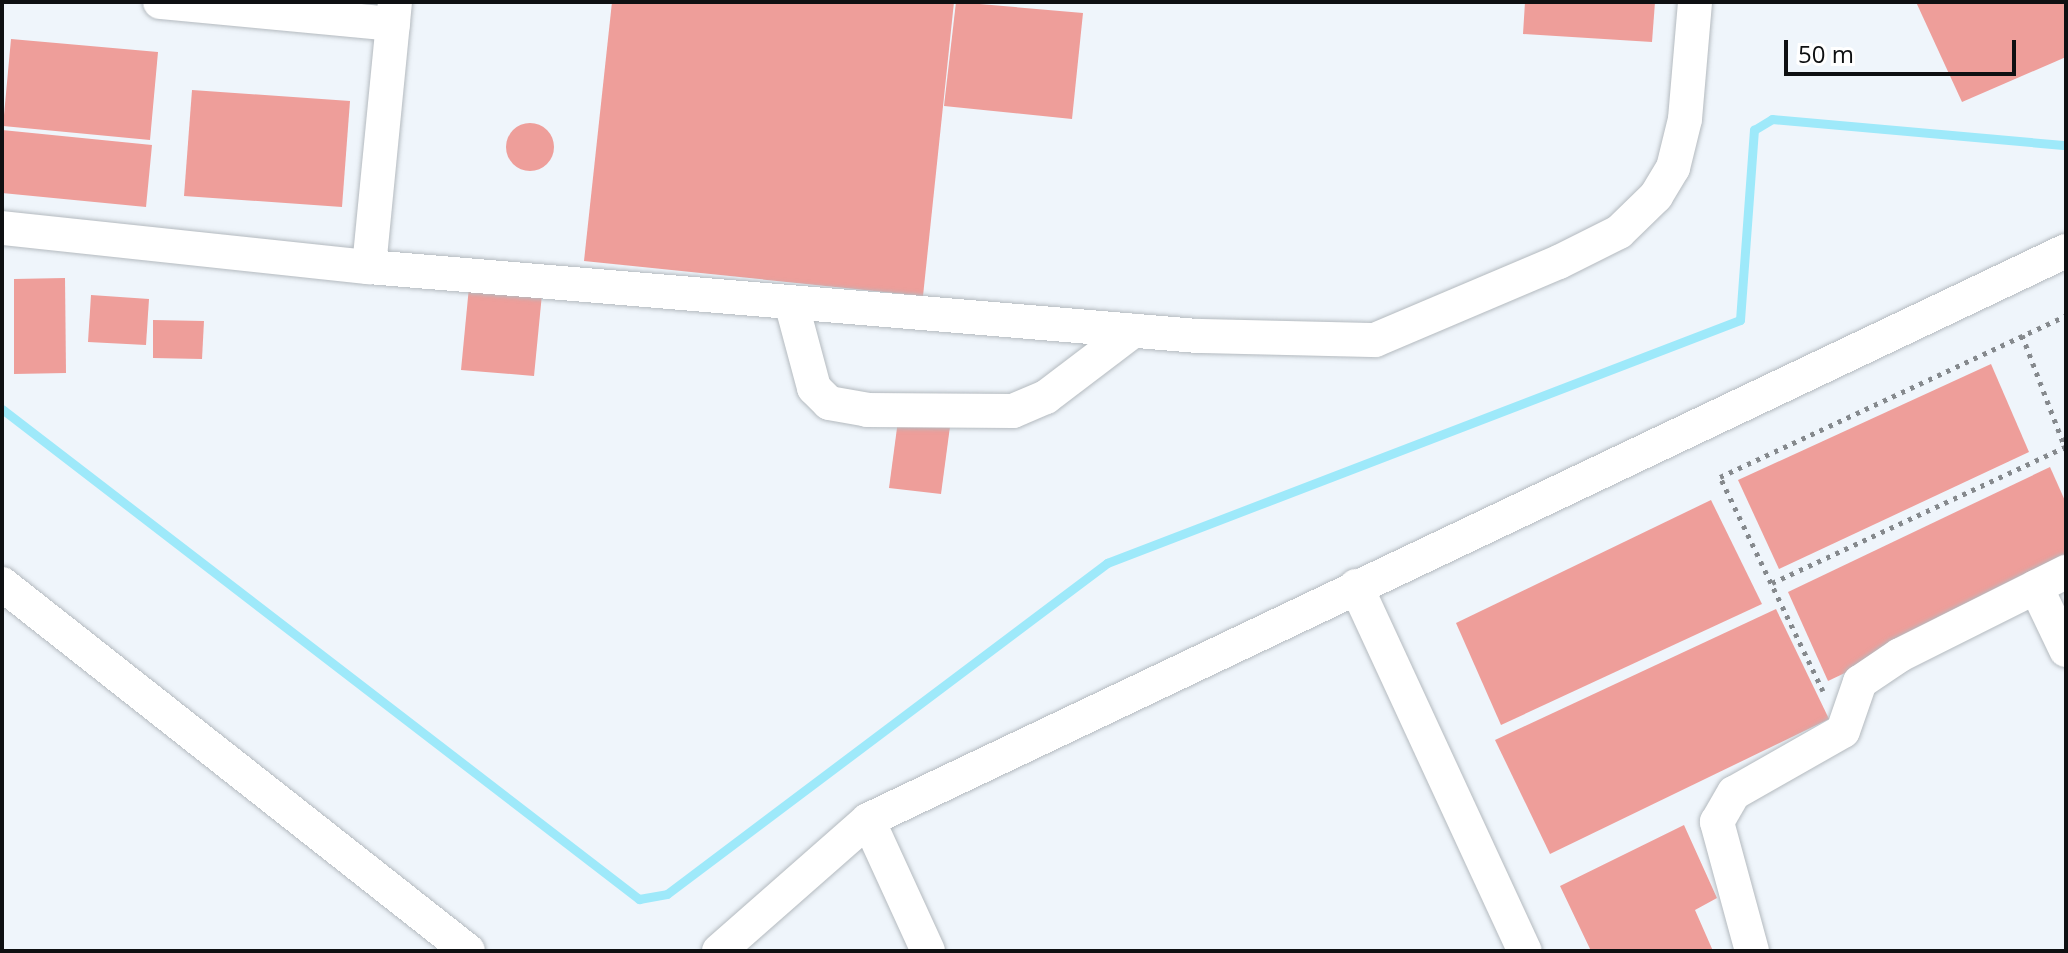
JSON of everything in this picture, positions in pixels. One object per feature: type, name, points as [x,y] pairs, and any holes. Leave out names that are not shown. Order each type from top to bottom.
[{"type":"lane","points":[[160,2],[394,13],[369,267]]},
{"type":"lane","points":[[2,228],[369,267],[1133,331],[1375,340],[1502,291],[1619,232],[1673,168],[1695,2]]},
{"type":"lane","points":[[719,951],[868,820],[2066,251]]},
{"type":"lane","points":[[791,302],[814,388],[829,403],[867,410],[1013,411],[1046,397],[1133,331]]},
{"type":"lane","points":[[1752,951],[1717,822],[1753,777],[1843,731],[1860,682],[2051,580],[2066,650]]},
{"type":"lane","points":[[2,584],[468,951]]},
{"type":"lane","points":[[1356,586],[1525,951]]},
{"type":"lane","points":[[868,820],[928,951]]},
{"type":"path","points":[[1843,731],[1720,477],[2066,316]]},
{"type":"path","points":[[1772,583],[2065,448],[2022,335]]},
{"type":"building","points":[[612,2],[954,2],[923,296],[584,261]]},
{"type":"building","points":[[956,2],[1083,13],[1072,119],[944,106]]},
{"type":"building","points":[[1525,2],[1655,2],[1652,42],[1523,34]]},
{"type":"building","points":[[1916,2],[2066,2],[2066,57],[1962,102]]},
{"type":"building","points":[[11,39],[158,52],[150,140],[3,126]]},
{"type":"building","points":[[192,90],[350,101],[342,207],[184,196]]},
{"type":"building","points":[[530,123],[539,124],[547,130],[553,138],[553,156],[547,164],[539,170],[530,171],[521,170],[513,164],[507,156],[506,147],[507,138],[513,130],[521,124]]},
{"type":"building","points":[[2,130],[152,145],[146,207],[2,193]]},
{"type":"building","points":[[65,278],[66,373],[14,374],[14,279]]},
{"type":"building","points":[[469,287],[542,294],[534,376],[461,370]]},
{"type":"building","points":[[91,295],[149,299],[146,345],[88,342]]},
{"type":"building","points":[[153,320],[204,321],[202,359],[153,358]]},
{"type":"building","points":[[1991,364],[2029,452],[1779,569],[1738,480]]},
{"type":"building","points":[[899,413],[951,419],[941,494],[889,488]]},
{"type":"building","points":[[2050,467],[2066,503],[2066,568],[1828,681],[1788,592]]},
{"type":"building","points":[[1711,500],[1762,604],[1501,725],[1456,623]]},
{"type":"building","points":[[1776,609],[1829,719],[1550,854],[1495,740]]},
{"type":"building","points":[[1684,825],[1717,898],[1695,910],[1713,951],[1591,951],[1560,886]]},
{"type":"waterway","points":[[2,409],[639,899],[667,894],[1107,563],[1740,320],[1754,130],[1772,119],[2066,145]]}]
